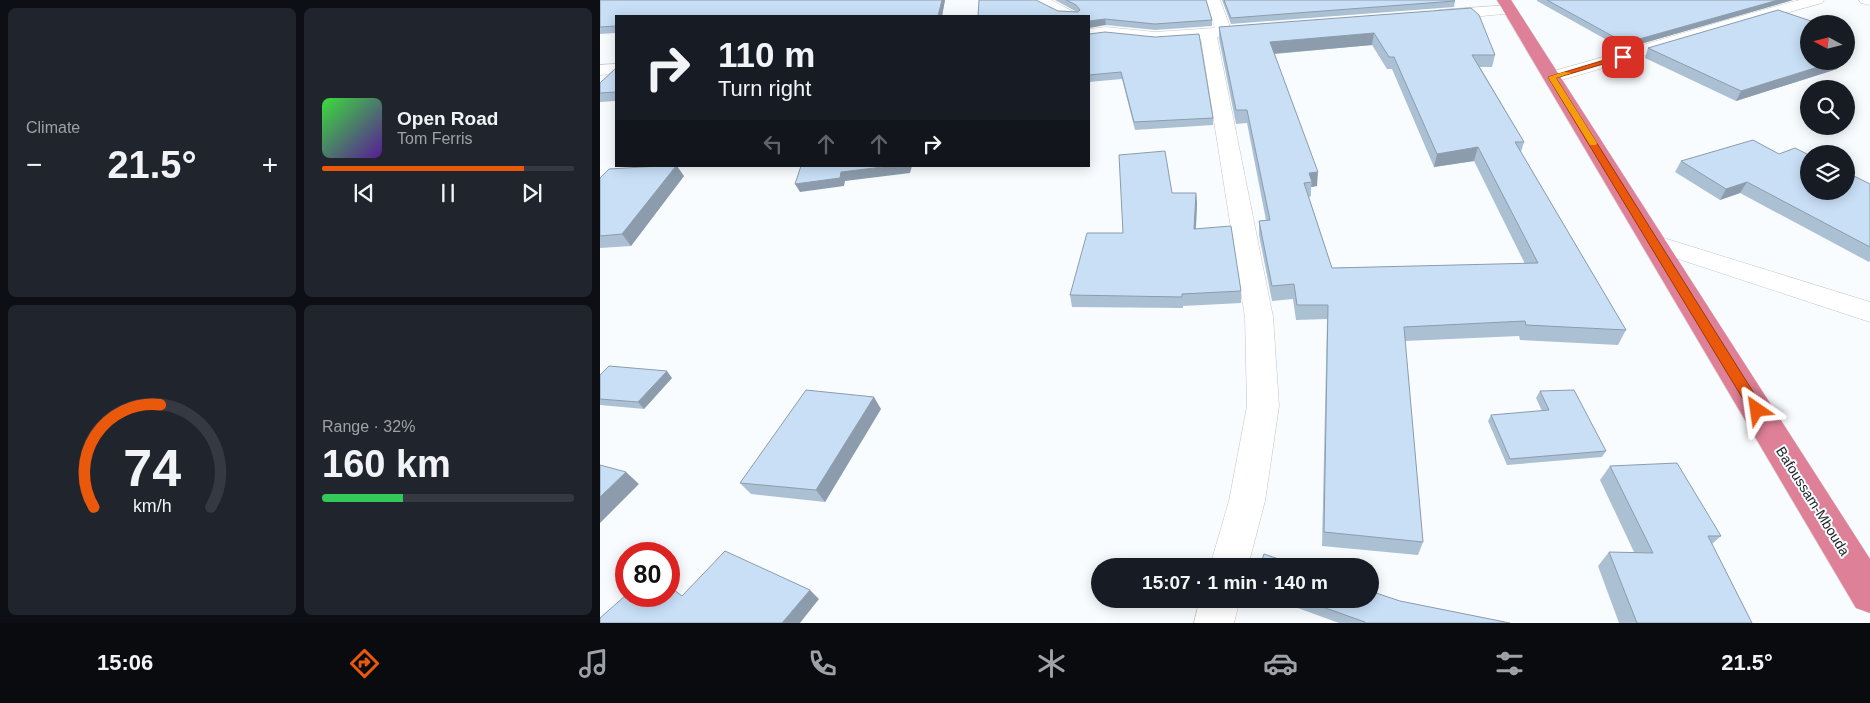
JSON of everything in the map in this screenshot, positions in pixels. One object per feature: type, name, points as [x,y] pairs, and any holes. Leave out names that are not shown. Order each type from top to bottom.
[{"type":"highway","name":"Bafoussam-Mbouda","points":[[1507,5],[1870,594]]},
{"type":"street","points":[[1040,0],[1069,15]]},
{"type":"street","points":[[1213,0],[1216,33],[1259,317],[1263,406],[1247,501],[1231,558]]},
{"type":"street","points":[[1552,77],[1650,49],[1726,24],[1817,0]]},
{"type":"street","points":[[1866,0],[1870,1]]},
{"type":"street","points":[[1421,17],[1507,5]]},
{"type":"street","points":[[1090,24],[1106,32]]},
{"type":"street","points":[[1090,34],[1106,32],[1155,37],[1244,31]]},
{"type":"street","points":[[600,70],[615,69]]},
{"type":"street","points":[[1654,243],[1870,312]]},
{"type":"street","points":[[1214,623],[1218,608]]},
{"type":"building","points":[[600,0],[942,0],[938,15],[615,15],[615,26],[600,27]]},
{"type":"building","points":[[979,0],[1036,0],[1058,11],[1078,12],[1080,10],[1076,5],[1066,0],[1206,0],[1212,20],[1155,24],[1105,19],[1090,21],[1090,15],[978,15]]},
{"type":"building","points":[[1224,0],[1454,0],[1455,1],[1231,18]]},
{"type":"building","points":[[1547,0],[1778,0],[1625,43]]},
{"type":"building","points":[[1471,8],[1479,15],[1495,55],[1472,55],[1524,142],[1515,142],[1626,330],[1526,325],[1525,321],[1404,327],[1423,542],[1324,532],[1328,305],[1297,305],[1294,284],[1272,286],[1259,221],[1270,220],[1247,110],[1236,110],[1219,27]],"holes":[[[1374,33],[1389,57],[1394,57],[1437,154],[1478,147],[1538,263],[1332,268],[1304,183],[1312,182],[1309,173],[1318,172],[1270,42]]]},
{"type":"building","points":[[1778,10],[1800,17],[1800,70],[1808,70],[1741,91],[1648,48]]},
{"type":"building","points":[[1105,32],[1155,37],[1199,34],[1213,118],[1134,122],[1121,72],[1090,75],[1090,34]]},
{"type":"building","points":[[615,69],[615,92],[600,93],[600,83]]},
{"type":"building","points":[[1753,140],[1779,154],[1795,148],[1800,150],[1800,200],[1855,200],[1855,176],[1870,184],[1870,247],[1747,182],[1726,189],[1681,161]]},
{"type":"building","points":[[1165,151],[1172,193],[1196,193],[1194,229],[1231,226],[1241,291],[1182,294],[1182,297],[1070,295],[1087,233],[1123,233],[1119,155]]},
{"type":"building","points":[[675,167],[622,234],[600,236],[600,178],[609,169]]},
{"type":"building","points":[[801,167],[883,167],[841,172],[840,178],[795,184]]},
{"type":"building","points":[[609,366],[667,371],[638,402],[600,399],[600,375]]},
{"type":"building","points":[[806,390],[874,397],[816,490],[740,483]]},
{"type":"building","points":[[1574,390],[1606,451],[1510,459],[1491,415],[1549,410],[1540,391]]},
{"type":"building","points":[[1677,463],[1721,536],[1708,536],[1752,623],[1637,623],[1609,552],[1653,553],[1610,466]]},
{"type":"building","points":[[600,465],[626,472],[600,497]]},
{"type":"building","points":[[725,551],[810,590],[782,623],[600,623],[600,618],[615,605],[615,607],[680,607],[680,594],[682,596]]},
{"type":"building","points":[[1264,554],[1276,558],[1263,558]]},
{"type":"building","points":[[1379,594],[1400,601],[1510,623],[1365,623],[1325,608],[1379,608]]},
{"type":"slow traffic","points":[[1567,73],[1552,77],[1593,143]]},
{"type":"route","points":[[1623,57],[1552,77],[1757,410]]}]
